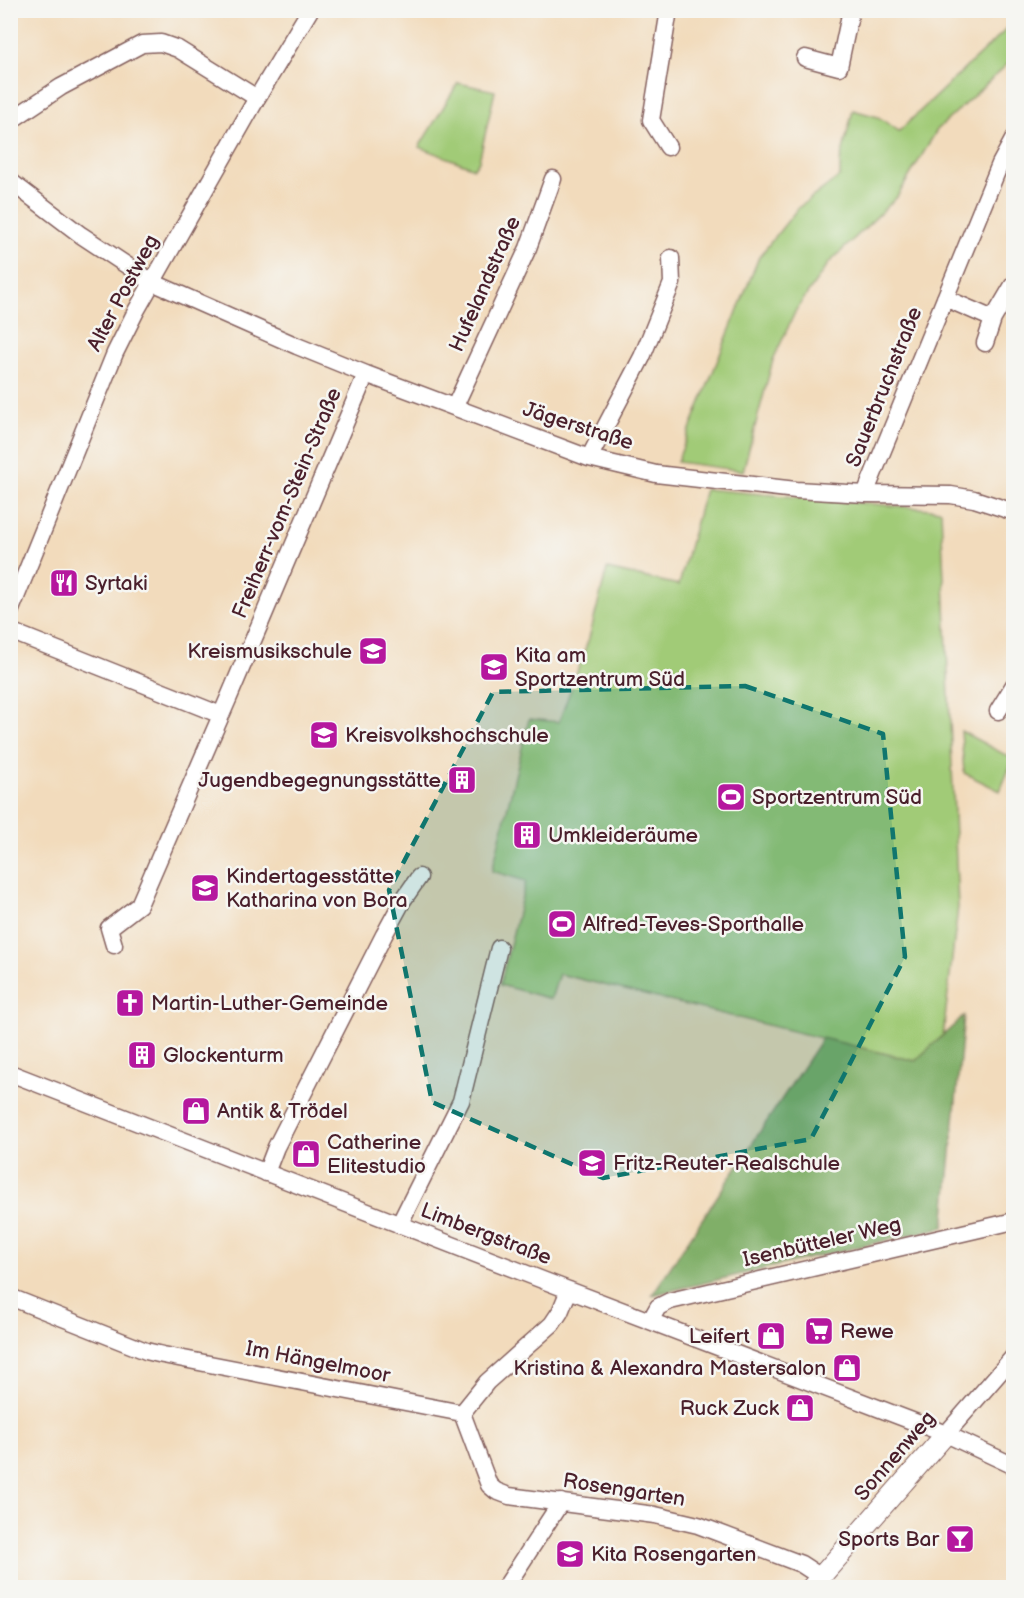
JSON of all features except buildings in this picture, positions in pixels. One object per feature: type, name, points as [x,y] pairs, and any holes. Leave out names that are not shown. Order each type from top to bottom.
[{"type":"street","name":"Alter Postweg","points":[[10,612],[115,353],[152,282],[310,10]]},
{"type":"street","points":[[668,147],[651,120],[669,10]]},
{"type":"street","points":[[806,58],[839,67],[851,10]]},
{"type":"street","points":[[10,121],[61,87],[141,44],[161,43],[178,49],[257,98]]},
{"type":"street","name":"Sauerbruchstraße","points":[[865,494],[1000,164],[1014,138]]},
{"type":"street","name":"Hufelandstraße","points":[[455,406],[528,248],[554,178]]},
{"type":"street","name":"Jägerstraße","points":[[10,181],[81,236],[152,282],[366,374],[589,458],[677,477],[796,490],[951,495],[974,499],[1014,512]]},
{"type":"street","points":[[589,458],[642,357],[672,283],[671,258]]},
{"type":"street","points":[[985,343],[993,319],[1013,285]]},
{"type":"street","name":"Sauerbruchstraße","points":[[945,297],[993,319]]},
{"type":"street","name":"Freiherr-vom-Stein-Straße","points":[[114,945],[109,928],[139,905],[366,374]]},
{"type":"street","points":[[10,631],[221,715]]},
{"type":"street","points":[[998,711],[1014,685]]},
{"type":"street","points":[[266,1173],[276,1147],[384,935],[403,900],[419,878]]},
{"type":"street","points":[[399,1225],[461,1101],[499,948]]},
{"type":"street","name":"Limbergstraße","points":[[10,1073],[399,1225],[946,1434],[1014,1466]]},
{"type":"street","name":"Isenbütteler Weg","points":[[650,1320],[658,1307],[670,1301],[1014,1221]]},
{"type":"street","points":[[462,1413],[487,1382],[552,1324],[569,1290]]},
{"type":"street","name":"Im Hängelmoor","points":[[10,1297],[146,1351],[462,1413]]},
{"type":"street","name":"Sonnenweg","points":[[816,1582],[1014,1356]]},
{"type":"street","name":"Rosengarten","points":[[462,1413],[489,1485],[496,1491],[509,1496],[655,1515],[698,1525],[801,1564],[816,1582]]},
{"type":"street","points":[[505,1587],[561,1502]]},
{"type":"highlighted area","points":[[745,686],[883,734],[905,957],[811,1139],[603,1178],[432,1102],[389,890],[493,692]]},
{"type":"green space","points":[[1013,23],[1013,59],[937,130],[897,197],[828,264],[796,310],[773,360],[743,471],[677,462],[759,257],[798,208],[840,176],[840,162],[853,110],[878,117],[899,131]]},
{"type":"green space","points":[[458,83],[495,91],[479,161],[474,168],[419,147]]},
{"type":"green space","name":"Sportzentrum Süd","points":[[705,489],[941,510],[958,907],[943,1036],[915,1061],[559,974],[551,999],[500,985],[526,881],[492,871],[529,719],[559,722],[589,638],[607,569],[679,585]]},
{"type":"green space","points":[[961,731],[1013,759],[1000,791],[964,773]]},
{"type":"green space","points":[[964,1016],[944,1227],[652,1295],[822,1038],[915,1061]]},
{"type":"place","name":"Syrtaki","points":[[64,583]]},
{"type":"place","name":"Kreismusikschule","points":[[373,651]]},
{"type":"place","name":"Kita am Sportzentrum Süd","points":[[494,667]]},
{"type":"place","name":"Kreisvolkshochschule","points":[[324,735]]},
{"type":"place","name":"Jugendbegegnungsstätte","points":[[462,780]]},
{"type":"place","name":"Sportzentrum Süd","points":[[731,797]]},
{"type":"place","name":"Umkleideräume","points":[[527,835]]},
{"type":"place","name":"Kindertagesstätte Katharina von Bora","points":[[205,888]]},
{"type":"place","name":"Alfred-Teves-Sporthalle","points":[[562,924]]},
{"type":"place","name":"Martin-Luther-Gemeinde","points":[[130,1003]]},
{"type":"place","name":"Glockenturm","points":[[142,1055]]},
{"type":"place","name":"Antik & Trödel","points":[[196,1111]]},
{"type":"place","name":"Catherine Elitestudio","points":[[306,1154]]},
{"type":"place","name":"Fritz-Reuter-Realschule","points":[[592,1163]]},
{"type":"place","name":"Rewe","points":[[819,1331]]},
{"type":"place","name":"Leifert","points":[[771,1336]]},
{"type":"place","name":"Kristina & Alexandra Mastersalon","points":[[847,1368]]},
{"type":"place","name":"Ruck Zuck","points":[[800,1408]]},
{"type":"place","name":"Sports Bar","points":[[960,1539]]},
{"type":"place","name":"Kita Rosengarten","points":[[570,1554]]}]
